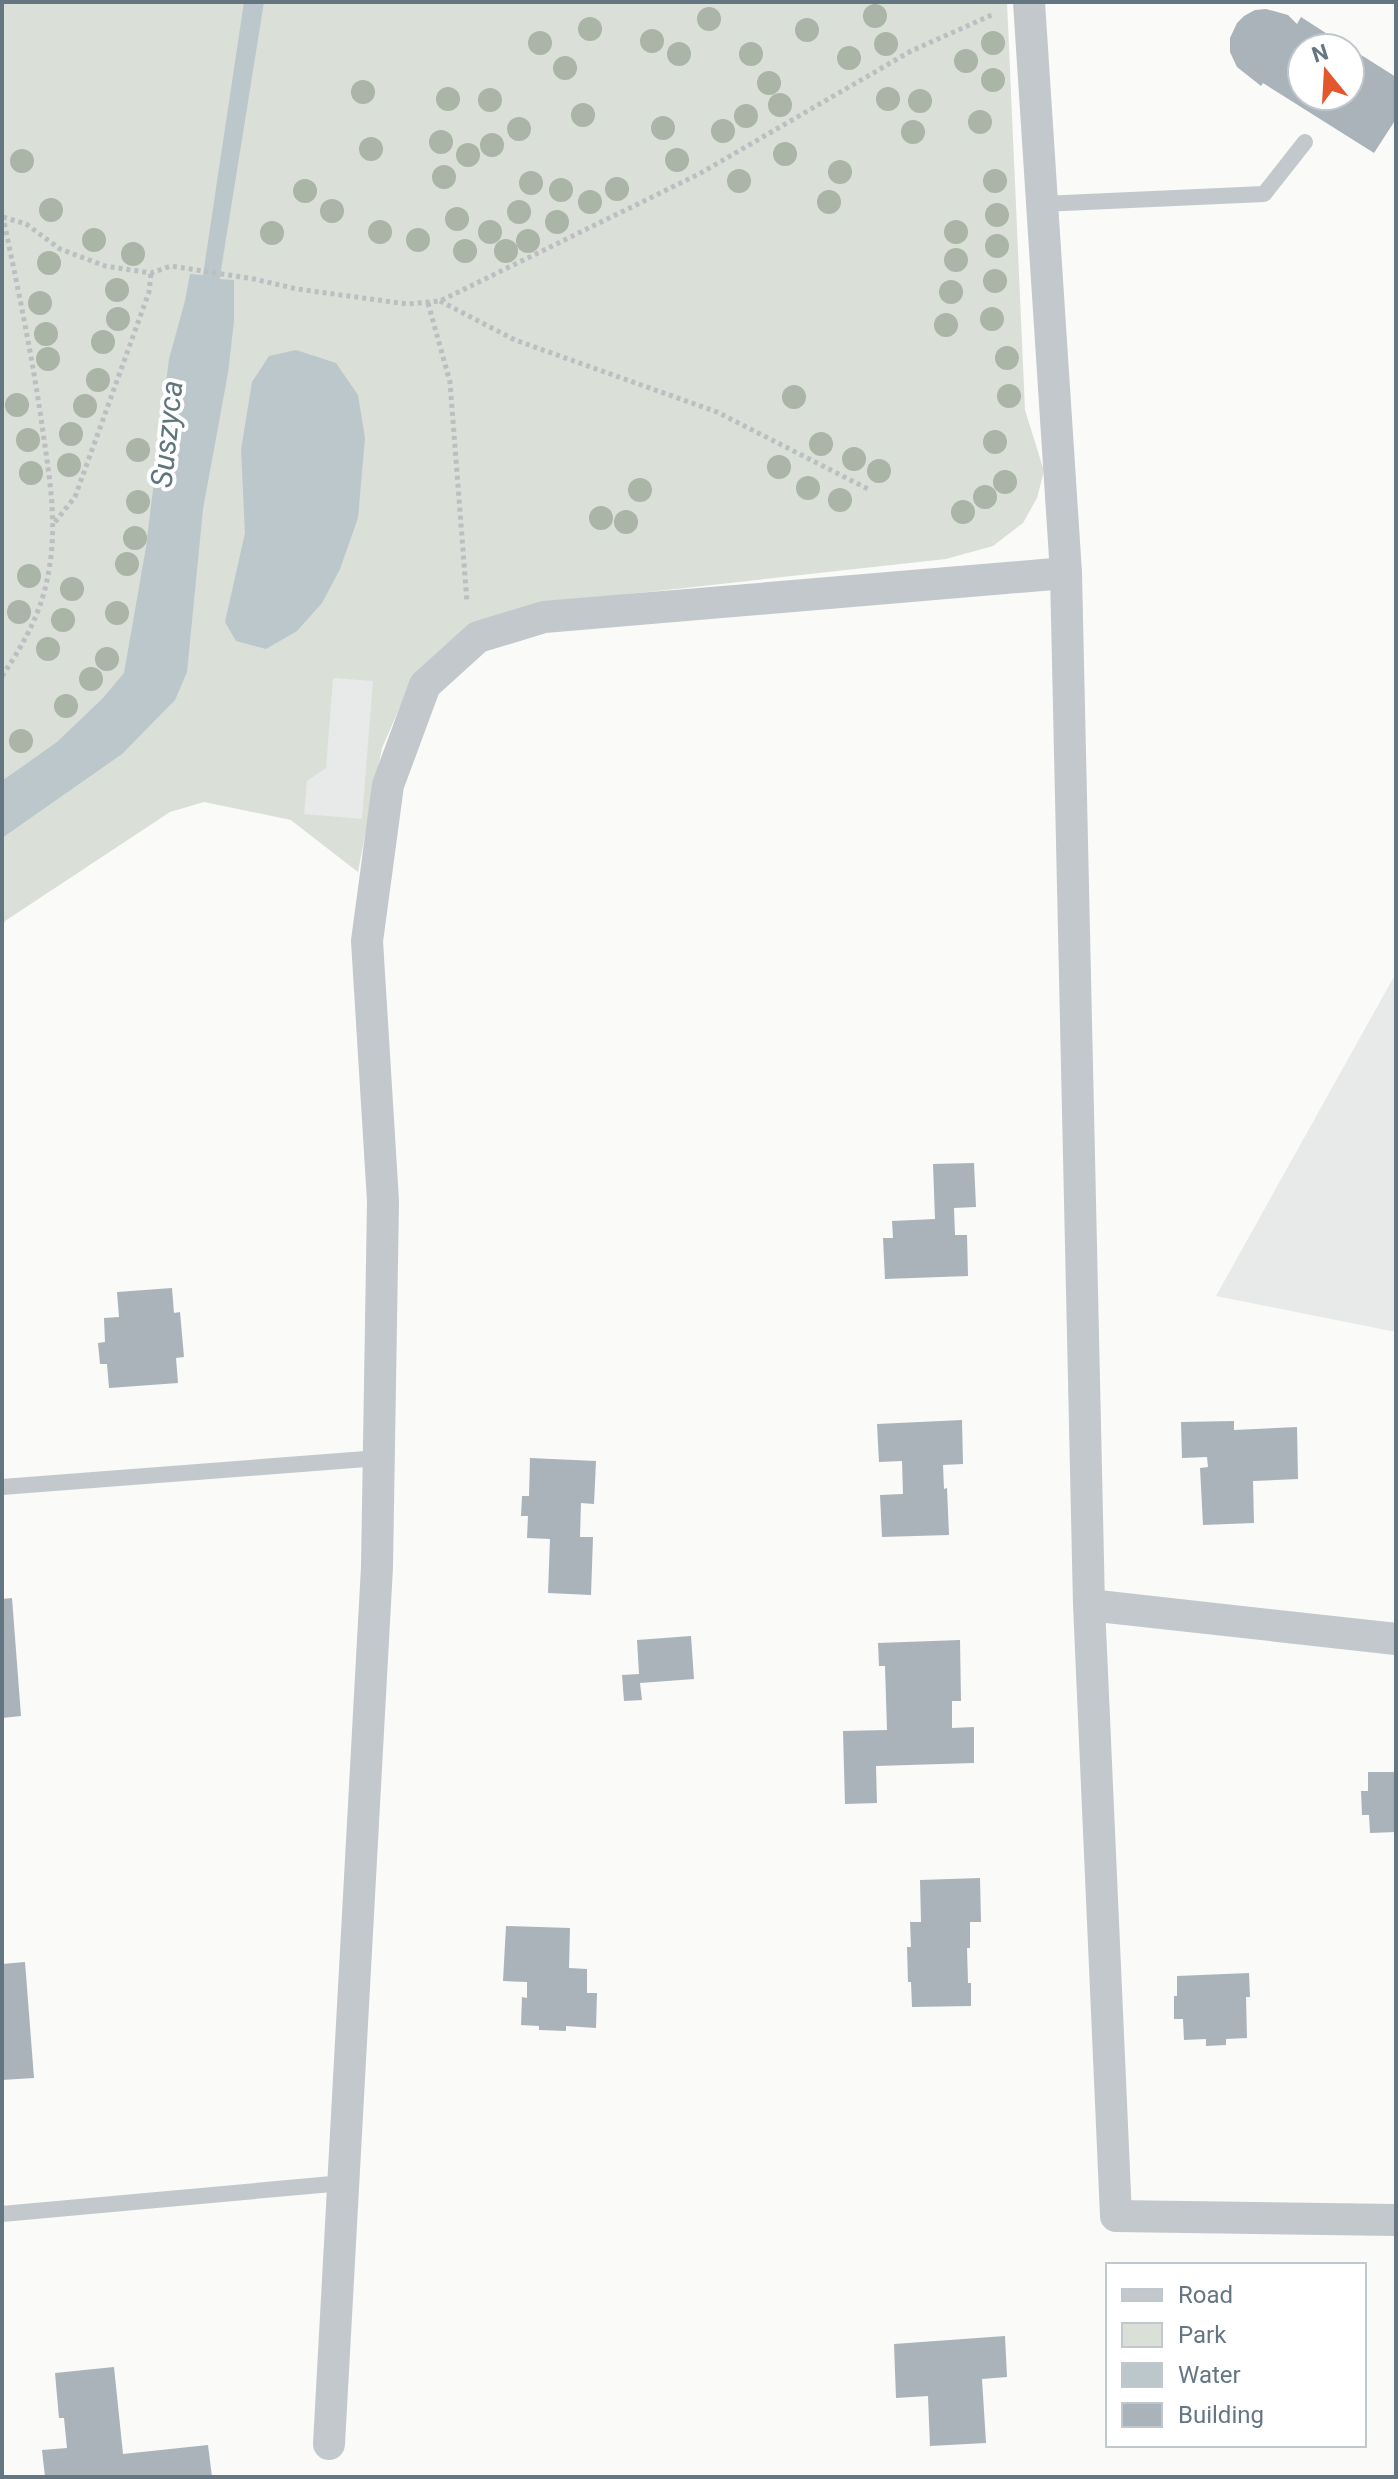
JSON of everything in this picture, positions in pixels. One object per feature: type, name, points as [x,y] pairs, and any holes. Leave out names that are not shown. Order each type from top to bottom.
[{"type":"street","points":[[1018,5],[1042,204],[1066,573],[1089,1605],[1116,2216],[1396,2220]]},
{"type":"street","points":[[329,2444],[377,1567],[383,1201],[367,941],[388,785],[425,685],[478,637],[544,617],[1066,573]]},
{"type":"street","points":[[1089,1605],[1396,1639]]},
{"type":"lane","points":[[1042,204],[1264,194],[1305,142]]},
{"type":"lane","points":[[2,1487],[379,1458]]},
{"type":"lane","points":[[2,2214],[343,2183]]},
{"type":"path","points":[[2,215],[26,224],[60,249],[105,266],[151,273],[171,266],[297,289],[407,304],[440,301],[699,174],[911,51],[1018,5]]},
{"type":"path","points":[[2,215],[37,392],[55,522],[45,590],[18,653],[2,676]]},
{"type":"path","points":[[55,522],[75,497],[149,292],[151,273]]},
{"type":"path","points":[[440,301],[515,340],[717,412],[870,490]]},
{"type":"path","points":[[428,303],[450,382],[470,644]]},
{"type":"shaded area","points":[[382,625],[358,872],[189,741]]},
{"type":"shaded area","points":[[1396,973],[1396,1332],[1216,1296]]},
{"type":"green space","points":[[2,2],[1007,2],[1025,410],[1044,471],[1037,498],[1023,523],[993,546],[946,559],[530,605],[411,682],[382,748],[358,872],[291,820],[204,802],[170,812],[5,921],[2,928]],"holes":[[[333,678],[373,681],[362,819],[304,814],[307,781],[326,768]]]},
{"type":"water","name":"Suszyca","points":[[244,2],[264,2],[221,270],[220,279],[234,280],[234,321],[228,373],[203,509],[187,672],[175,700],[122,754],[2,838],[2,781],[57,742],[124,673],[146,547],[169,359],[190,274],[203,275]]},
{"type":"water","points":[[296,350],[336,363],[358,395],[365,438],[358,518],[340,569],[322,603],[297,631],[266,649],[236,641],[225,622],[245,533],[241,450],[252,382],[269,356]]},
{"type":"building","points":[[1266,9],[1288,15],[1297,24],[1301,17],[1324,32],[1286,32],[1286,98],[1263,83],[1261,86],[1237,67],[1230,52],[1230,38],[1237,23],[1255,10]]},
{"type":"building","points":[[1366,58],[1396,77],[1396,119],[1374,153],[1309,112],[1366,112]]},
{"type":"building","points":[[974,1163],[976,1207],[954,1208],[955,1235],[967,1235],[968,1276],[885,1279],[883,1238],[893,1238],[892,1221],[935,1219],[933,1164]]},
{"type":"building","points":[[172,1288],[174,1313],[180,1312],[184,1357],[176,1358],[178,1383],[109,1388],[107,1364],[100,1364],[98,1343],[105,1342],[104,1318],[119,1317],[117,1292]]},
{"type":"building","points":[[962,1420],[963,1464],[943,1465],[949,1535],[882,1537],[880,1495],[903,1494],[902,1461],[879,1462],[877,1424]]},
{"type":"building","points":[[1234,1421],[1234,1430],[1297,1427],[1298,1479],[1253,1481],[1254,1523],[1203,1525],[1200,1468],[1208,1467],[1207,1457],[1182,1458],[1181,1422]]},
{"type":"building","points":[[530,1458],[596,1461],[594,1504],[581,1503],[580,1537],[593,1537],[591,1595],[548,1593],[550,1539],[527,1538],[528,1516],[521,1516],[522,1496],[529,1496]]},
{"type":"building","points":[[12,1598],[21,1716],[2,1718],[2,1599]]},
{"type":"building","points":[[691,1636],[694,1679],[640,1683],[642,1700],[624,1701],[622,1675],[639,1674],[637,1640]]},
{"type":"building","points":[[960,1640],[961,1701],[952,1701],[952,1728],[974,1727],[974,1763],[876,1766],[877,1803],[845,1804],[843,1731],[887,1730],[885,1666],[879,1666],[878,1643]]},
{"type":"building","points":[[1368,1772],[1396,1772],[1396,1832],[1370,1833],[1369,1815],[1362,1815],[1361,1791],[1368,1791]]},
{"type":"building","points":[[980,1878],[981,1922],[970,1922],[970,1948],[967,1948],[971,2006],[912,2007],[907,1947],[911,1947],[910,1922],[921,1922],[920,1880]]},
{"type":"building","points":[[506,1926],[570,1928],[569,1968],[587,1969],[587,1993],[597,1993],[596,2028],[566,2026],[566,2031],[539,2030],[539,2026],[521,2025],[522,1997],[527,1998],[527,1982],[503,1981]]},
{"type":"building","points":[[25,1962],[34,2078],[2,2080],[2,1964]]},
{"type":"building","points":[[1249,1973],[1247,2038],[1226,2039],[1226,2045],[1206,2046],[1206,2039],[1184,2040],[1183,2019],[1174,2019],[1177,1976]]},
{"type":"building","points":[[1005,2336],[1007,2377],[982,2379],[986,2443],[930,2446],[928,2396],[896,2398],[894,2344]]},
{"type":"building","points":[[114,2367],[123,2454],[208,2445],[212,2477],[45,2477],[42,2450],[67,2448],[64,2418],[59,2418],[55,2373]]}]
